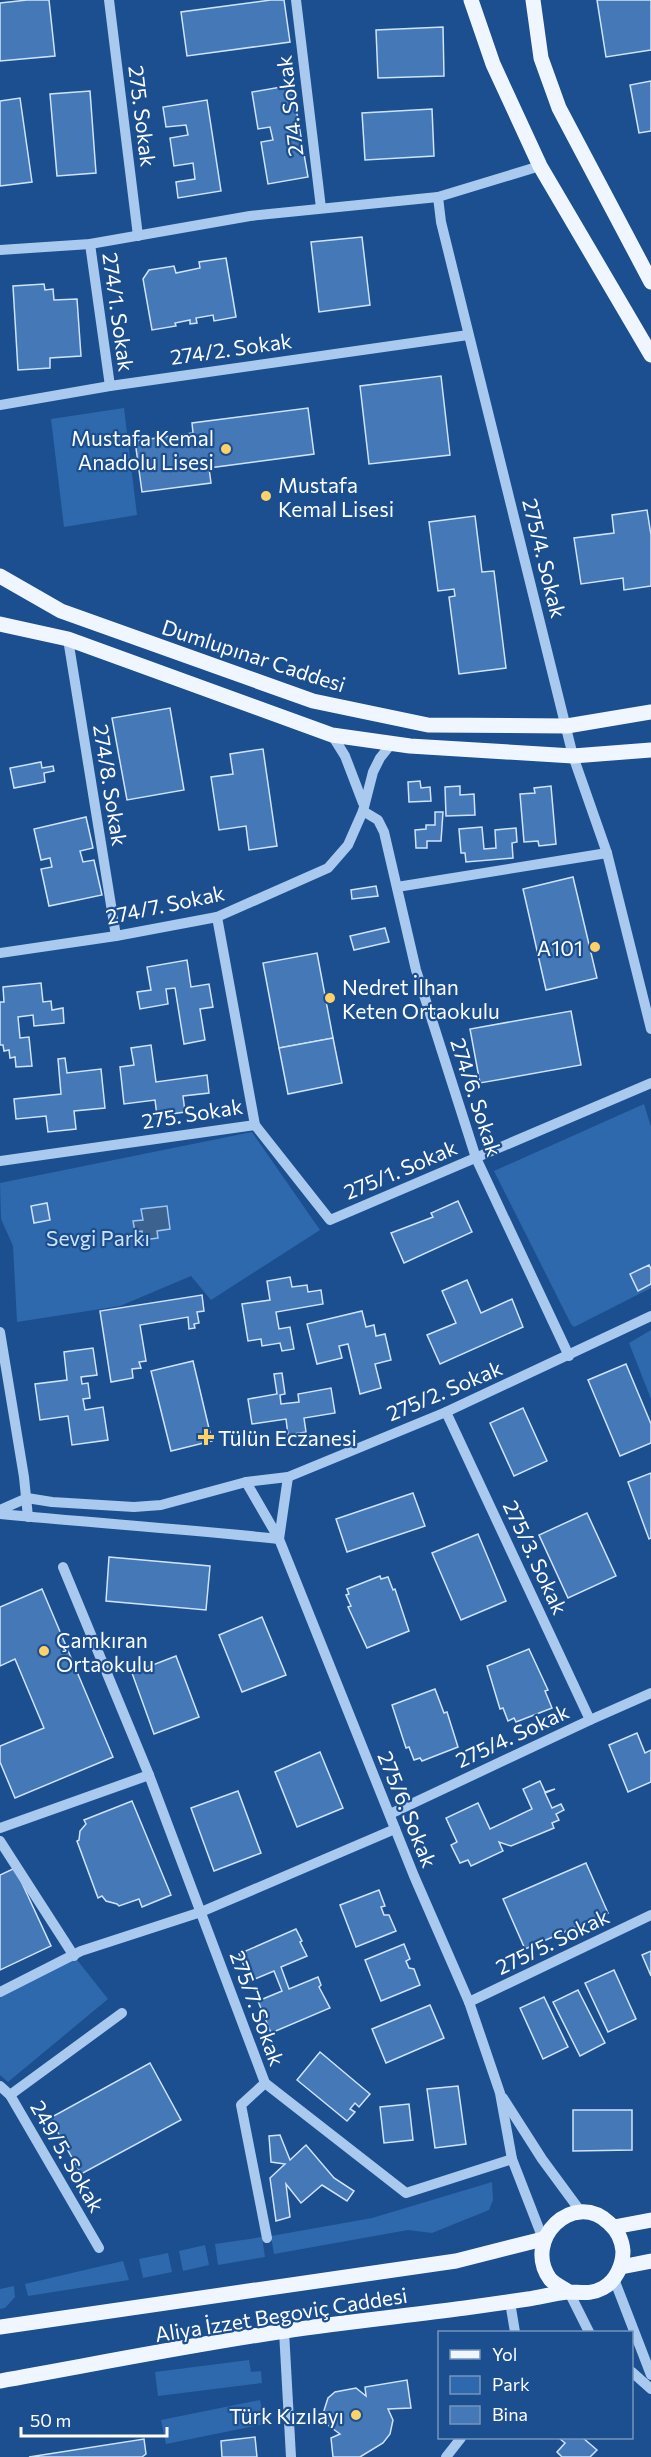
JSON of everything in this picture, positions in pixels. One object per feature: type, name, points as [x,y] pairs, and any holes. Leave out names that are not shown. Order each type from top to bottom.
[{"type":"main road","points":[[471,0],[493,64],[540,166],[651,355]]},
{"type":"main road","points":[[533,0],[541,58],[559,108],[651,282]]},
{"type":"main road","name":"Dumlupınar Caddesi","points":[[0,576],[62,611],[313,701],[428,725],[567,726],[651,712]]},
{"type":"main road","points":[[0,624],[68,639],[332,735],[392,743],[573,756],[651,750]]},
{"type":"main road","points":[[569,2292],[551,2280],[542,2261],[543,2240],[549,2229],[569,2214],[593,2213],[614,2227],[623,2246],[617,2273]]},
{"type":"main road","points":[[614,2227],[651,2220]]},
{"type":"main road","name":"Aliya İzzet Begoviç Caddesi","points":[[0,2327],[456,2260],[543,2240]]},
{"type":"main road","name":"Aliya İzzet Begoviç Caddesi","points":[[0,2381],[284,2331],[510,2302],[569,2292],[594,2293],[605,2288],[617,2273],[651,2261]]},
{"type":"street","name":"275. Sokak","points":[[109,0],[138,236]]},
{"type":"street","name":"274. Sokak","points":[[296,0],[321,208]]},
{"type":"street","points":[[0,250],[90,244],[250,216],[438,197],[540,166]]},
{"type":"street","name":"275/4. Sokak","points":[[438,197],[441,222],[468,335],[573,756],[607,854],[651,1029]]},
{"type":"street","name":"274/1. Sokak","points":[[90,244],[110,386]]},
{"type":"street","name":"274/2. Sokak","points":[[0,405],[110,386],[468,335]]},
{"type":"street","name":"274/8. Sokak","points":[[68,639],[116,936]]},
{"type":"street","points":[[332,735],[345,756],[363,807]]},
{"type":"street","name":"274/7. Sokak","points":[[0,953],[116,936],[217,917],[328,868],[348,845],[380,758],[392,743]]},
{"type":"street","name":"274/6. Sokak","points":[[363,807],[378,820],[384,832],[416,970],[476,1158],[569,1356]]},
{"type":"street","points":[[397,887],[607,854]]},
{"type":"street","name":"275. Sokak","points":[[0,1161],[255,1125],[217,917]]},
{"type":"street","name":"275/1. Sokak","points":[[255,1125],[330,1220],[651,1083]]},
{"type":"street","name":"275/2. Sokak","points":[[27,1498],[52,1502],[161,1505],[246,1482],[288,1477],[447,1412],[651,1316]]},
{"type":"street","points":[[0,1332],[27,1498],[28,1517]]},
{"type":"street","name":"275/3. Sokak","points":[[447,1412],[590,1720]]},
{"type":"street","points":[[279,1539],[288,1477]]},
{"type":"street","points":[[246,1482],[279,1539]]},
{"type":"street","points":[[0,1510],[27,1498]]},
{"type":"street","points":[[0,1514],[173,1527],[279,1539]]},
{"type":"street","name":"275/6. Sokak","points":[[279,1539],[395,1828],[469,2002],[500,2093],[512,2159],[543,2240]]},
{"type":"street","name":"275/7. Sokak","points":[[63,1567],[149,1776],[265,2083],[406,2193],[512,2159]]},
{"type":"street","name":"275/4. Sokak","points":[[390,1814],[651,1693]]},
{"type":"street","points":[[0,1828],[149,1776]]},
{"type":"street","points":[[0,1992],[81,1951],[201,1912],[395,1828]]},
{"type":"street","points":[[0,1841],[74,1956]]},
{"type":"street","name":"275/5. Sokak","points":[[469,2002],[651,1915]]},
{"type":"street","points":[[10,2095],[122,2013]]},
{"type":"street","points":[[265,2083],[241,2105],[267,2238]]},
{"type":"street","name":"249/5. Sokak","points":[[0,2086],[10,2095],[99,2248]]},
{"type":"street","name":"275/6. Sokak","points":[[500,2093],[542,2159],[581,2212]]},
{"type":"street","points":[[617,2273],[651,2375]]},
{"type":"street","points":[[569,2292],[588,2331]]},
{"type":"street","points":[[510,2302],[515,2331]]},
{"type":"street","points":[[284,2331],[291,2457]]},
{"type":"street","points":[[633,2373],[651,2389]]},
{"type":"street","points":[[446,2457],[460,2439]]},
{"type":"green space","points":[[124,408],[137,515],[64,527],[51,419]]},
{"type":"green space","points":[[644,1104],[651,1127],[651,1288],[574,1327],[494,1171]]},
{"type":"green space","name":"Sevgi Parkı","points":[[252,1132],[320,1230],[211,1300],[191,1276],[120,1306],[17,1322],[13,1246],[1,1219],[0,1183]]},
{"type":"green space","points":[[651,1330],[651,1399],[629,1343]]},
{"type":"green space","points":[[74,1956],[108,1999],[8,2082],[0,2075],[0,1996]]},
{"type":"green space","points":[[492,2182],[493,2200],[489,2210],[432,2233],[408,2230],[274,2254],[271,2236],[372,2218]]},
{"type":"green space","points":[[262,2237],[265,2257],[218,2265],[215,2244]]},
{"type":"green space","points":[[205,2245],[209,2265],[183,2271],[179,2251]]},
{"type":"green space","points":[[168,2253],[172,2272],[143,2278],[139,2259]]},
{"type":"green space","points":[[123,2261],[129,2280],[28,2296],[25,2284]]},
{"type":"green space","points":[[14,2286],[15,2297],[5,2308],[0,2309],[0,2289]]},
{"type":"green space","points":[[249,2360],[251,2372],[261,2371],[262,2383],[158,2396],[155,2372]]},
{"type":"green space","points":[[260,2400],[265,2424],[166,2444],[161,2420]]},
{"type":"shaded area","points":[[167,1206],[170,1229],[157,1231],[158,1238],[143,1240],[142,1231],[135,1232],[133,1221],[143,1220],[141,1209]]},
{"type":"building","points":[[49,0],[55,56],[0,61],[0,3]]},
{"type":"building","points":[[284,0],[290,42],[187,56],[181,12]]},
{"type":"building","points":[[597,0],[651,0],[651,50],[606,57]]},
{"type":"building","points":[[443,27],[444,76],[378,78],[376,30]]},
{"type":"building","points":[[651,81],[651,131],[639,133],[630,85]]},
{"type":"building","points":[[292,85],[308,177],[268,184],[261,142],[273,140],[270,127],[258,129],[252,92]]},
{"type":"building","points":[[90,91],[96,173],[57,176],[50,94]]},
{"type":"building","points":[[20,98],[32,182],[0,186],[0,101]]},
{"type":"building","points":[[207,100],[221,191],[178,198],[176,182],[195,179],[193,163],[174,166],[170,138],[188,135],[186,125],[166,127],[163,107]]},
{"type":"building","points":[[432,109],[434,156],[365,160],[362,113]]},
{"type":"building","points":[[362,237],[370,305],[319,312],[311,242]]},
{"type":"building","points":[[226,258],[236,317],[214,321],[213,315],[196,318],[197,323],[190,324],[190,320],[175,323],[176,326],[152,330],[143,279],[149,270],[174,266],[176,273],[200,268],[199,262]]},
{"type":"building","points":[[44,284],[45,290],[53,289],[54,300],[77,299],[81,356],[50,358],[50,368],[18,370],[13,286]]},
{"type":"building","points":[[441,376],[450,455],[369,464],[360,386]]},
{"type":"building","name":"Mustafa Kemal Anadolu Lisesi","points":[[308,408],[314,454],[209,468],[211,483],[142,492],[135,441],[193,433],[192,423]]},
{"type":"building","points":[[647,510],[651,535],[651,586],[624,590],[623,578],[581,584],[574,538],[614,533],[612,515]]},
{"type":"building","points":[[475,516],[482,572],[494,571],[506,668],[459,674],[449,597],[455,596],[454,589],[438,591],[429,522]]},
{"type":"building","points":[[170,708],[184,790],[127,800],[112,718]]},
{"type":"building","points":[[263,749],[277,846],[249,850],[246,826],[219,830],[211,777],[233,774],[230,754]]},
{"type":"building","points":[[41,762],[42,768],[53,766],[54,771],[44,773],[45,782],[14,788],[10,768]]},
{"type":"building","points":[[420,781],[421,788],[430,787],[431,801],[409,802],[408,782]]},
{"type":"building","points":[[460,786],[460,795],[474,794],[475,815],[446,816],[445,787]]},
{"type":"building","points":[[551,786],[556,844],[539,846],[538,841],[524,842],[520,794],[535,793],[534,788]]},
{"type":"building","points":[[435,812],[443,812],[441,841],[427,841],[427,848],[416,848],[415,830],[426,829],[426,825],[435,825]]},
{"type":"building","points":[[86,817],[93,848],[80,851],[83,862],[94,860],[102,895],[49,906],[41,869],[52,867],[50,858],[41,860],[34,829]]},
{"type":"building","points":[[482,827],[484,849],[496,848],[495,830],[516,828],[517,842],[512,843],[513,858],[466,862],[465,853],[461,853],[459,829]]},
{"type":"building","points":[[573,877],[597,978],[546,990],[523,889]]},
{"type":"building","points":[[376,886],[378,896],[352,899],[351,890]]},
{"type":"building","points":[[385,928],[389,942],[354,950],[350,936]]},
{"type":"building","name":"Nedret İlhan Keten Ortaokulu","points":[[317,953],[333,1038],[279,1048],[263,963]]},
{"type":"building","points":[[187,960],[191,987],[209,984],[213,1007],[200,1009],[205,1040],[184,1044],[175,988],[166,989],[168,1004],[140,1009],[137,992],[151,990],[147,967]]},
{"type":"building","points":[[41,983],[43,1002],[51,1001],[52,1010],[63,1008],[64,1023],[34,1026],[33,1015],[18,1017],[20,1038],[29,1037],[32,1066],[16,1067],[15,1057],[10,1058],[9,1050],[4,1051],[3,1045],[0,1045],[0,1002],[4,1002],[3,987]]},
{"type":"building","points":[[571,1011],[581,1065],[480,1083],[470,1029]]},
{"type":"building","points":[[333,1038],[342,1083],[288,1094],[279,1048]]},
{"type":"building","points":[[151,1045],[156,1082],[207,1075],[209,1093],[183,1096],[185,1112],[157,1116],[155,1100],[124,1104],[120,1067],[134,1065],[131,1048]]},
{"type":"building","points":[[65,1058],[67,1073],[101,1069],[105,1108],[74,1111],[76,1129],[48,1132],[46,1116],[16,1119],[14,1099],[61,1094],[58,1059]]},
{"type":"building","points":[[458,1201],[472,1232],[404,1263],[391,1233],[433,1217],[431,1213]]},
{"type":"building","points":[[47,1203],[50,1220],[34,1223],[31,1206]]},
{"type":"building","points":[[649,1265],[651,1284],[638,1291],[630,1274]]},
{"type":"building","points":[[290,1277],[292,1287],[307,1285],[308,1292],[321,1290],[323,1304],[276,1312],[279,1329],[290,1327],[294,1349],[282,1351],[280,1343],[262,1346],[261,1339],[248,1341],[242,1304],[270,1300],[267,1281]]},
{"type":"building","points":[[467,1280],[481,1313],[512,1299],[523,1327],[440,1364],[427,1335],[456,1323],[442,1291]]},
{"type":"building","points":[[202,1295],[204,1311],[197,1312],[199,1323],[194,1324],[195,1328],[189,1329],[188,1317],[140,1325],[146,1361],[139,1362],[141,1368],[132,1369],[133,1378],[111,1382],[100,1311]]},
{"type":"building","points":[[362,1311],[366,1327],[374,1325],[376,1336],[385,1334],[391,1360],[375,1364],[381,1388],[360,1394],[348,1344],[339,1346],[342,1358],[317,1364],[307,1324]]},
{"type":"building","points":[[93,1348],[97,1375],[81,1377],[82,1384],[88,1383],[90,1398],[83,1399],[85,1410],[103,1407],[108,1440],[72,1445],[68,1416],[40,1420],[35,1384],[67,1380],[64,1352]]},
{"type":"building","points":[[193,1361],[212,1441],[171,1451],[151,1371]]},
{"type":"building","points":[[626,1364],[651,1424],[651,1443],[620,1456],[588,1380]]},
{"type":"building","points":[[282,1373],[285,1394],[280,1395],[281,1404],[299,1402],[298,1394],[331,1388],[335,1413],[304,1418],[306,1432],[288,1435],[286,1419],[252,1424],[248,1399],[277,1394],[274,1374]]},
{"type":"building","points":[[523,1408],[547,1461],[514,1476],[490,1423]]},
{"type":"building","points":[[651,1473],[651,1538],[649,1539],[628,1482]]},
{"type":"building","points":[[413,1493],[425,1526],[347,1552],[336,1519]]},
{"type":"building","points":[[587,1513],[616,1576],[568,1598],[539,1535]]},
{"type":"building","points":[[478,1534],[506,1601],[461,1620],[432,1553]]},
{"type":"building","points":[[109,1557],[210,1566],[206,1610],[106,1601]]},
{"type":"building","points":[[380,1576],[381,1579],[388,1577],[393,1590],[395,1589],[409,1631],[367,1648],[348,1607],[351,1606],[346,1595],[349,1594],[347,1589]]},
{"type":"building","points":[[42,1589],[113,1757],[15,1798],[0,1762],[0,1746],[44,1728],[15,1659],[0,1666],[0,1607]]},
{"type":"building","points":[[262,1617],[286,1675],[242,1692],[219,1635]]},
{"type":"building","points":[[529,1649],[548,1690],[545,1691],[552,1708],[516,1722],[514,1718],[508,1721],[503,1708],[500,1709],[487,1666]]},
{"type":"building","points":[[176,1656],[199,1717],[154,1734],[132,1673]]},
{"type":"building","points":[[435,1689],[444,1713],[447,1712],[458,1747],[422,1761],[420,1758],[414,1760],[409,1747],[406,1748],[392,1705]]},
{"type":"building","points":[[637,1733],[645,1753],[651,1750],[651,1782],[628,1792],[609,1745]]},
{"type":"building","points":[[320,1752],[343,1808],[297,1827],[275,1772]]},
{"type":"building","points":[[540,1781],[545,1792],[555,1789],[545,1793],[552,1808],[561,1804],[564,1810],[556,1814],[559,1820],[552,1823],[554,1828],[511,1846],[499,1842],[503,1851],[471,1866],[468,1860],[460,1863],[451,1845],[457,1842],[446,1818],[478,1803],[490,1829],[532,1809],[523,1789]]},
{"type":"building","points":[[238,1791],[261,1853],[214,1871],[191,1808]]},
{"type":"building","points":[[132,1801],[171,1895],[142,1907],[139,1899],[119,1906],[106,1901],[102,1896],[98,1898],[77,1841],[80,1831],[86,1824],[84,1820]]},
{"type":"building","points":[[586,1863],[608,1913],[525,1949],[503,1899]]},
{"type":"building","points":[[15,1868],[51,1946],[0,1970],[0,1875]]},
{"type":"building","points":[[379,1890],[385,1906],[381,1907],[384,1915],[389,1915],[396,1931],[356,1947],[340,1905]]},
{"type":"building","points":[[296,1929],[307,1956],[281,1967],[289,1989],[318,1977],[321,1985],[319,1987],[330,2008],[271,2033],[258,2001],[282,1991],[274,1971],[250,1981],[239,1954]]},
{"type":"building","points":[[404,1944],[410,1959],[406,1961],[409,1968],[414,1969],[420,1985],[381,2001],[365,1960]]},
{"type":"building","points":[[651,1951],[651,1976],[642,1955]]},
{"type":"building","points":[[614,1970],[636,2019],[608,2032],[585,1983]]},
{"type":"building","points":[[578,1990],[605,2043],[580,2056],[553,2002]]},
{"type":"building","points":[[544,1997],[568,2047],[543,2059],[520,2008]]},
{"type":"building","points":[[430,2005],[444,2038],[386,2063],[372,2029]]},
{"type":"building","points":[[320,2052],[370,2094],[359,2107],[355,2103],[350,2109],[355,2112],[347,2121],[297,2080]]},
{"type":"building","points":[[150,2063],[181,2120],[81,2174],[50,2118]]},
{"type":"building","points":[[458,2086],[466,2144],[435,2148],[427,2089]]},
{"type":"building","points":[[409,2104],[413,2140],[384,2143],[380,2107]]},
{"type":"building","points":[[573,2110],[632,2110],[632,2150],[573,2151]]},
{"type":"building","points":[[280,2135],[290,2160],[306,2145],[334,2178],[354,2191],[347,2201],[322,2185],[301,2203],[286,2184],[290,2217],[276,2221],[270,2178],[285,2164],[271,2162],[269,2136]]},
{"type":"building","name":"Türk Kızılayı","points":[[407,2380],[411,2408],[388,2409],[393,2420],[390,2434],[383,2443],[360,2457],[333,2457],[331,2438],[340,2434],[321,2420],[328,2398],[335,2392],[356,2388],[366,2396],[365,2387]]},
{"type":"building","points":[[255,2437],[257,2457],[222,2457],[221,2441]]},
{"type":"building","points":[[144,2439],[146,2454],[142,2457],[29,2457]]},
{"type":"building","points":[[560,2439],[584,2439],[597,2450],[590,2457],[562,2457],[557,2452],[565,2443]]},
{"type":"place","name":"Mustafa Kemal Anadolu Lisesi","points":[[226,449]]},
{"type":"place","name":"Mustafa Kemal Lisesi","points":[[266,496]]},
{"type":"place","name":"A101","points":[[595,947]]},
{"type":"place","name":"Nedret İlhan Keten Ortaokulu","points":[[330,998]]},
{"type":"place","name":"Tülün Eczanesi","points":[[206,1437]]},
{"type":"place","name":"Çamkıran Ortaokulu","points":[[44,1651]]},
{"type":"place","name":"Türk Kızılayı","points":[[356,2415]]}]
